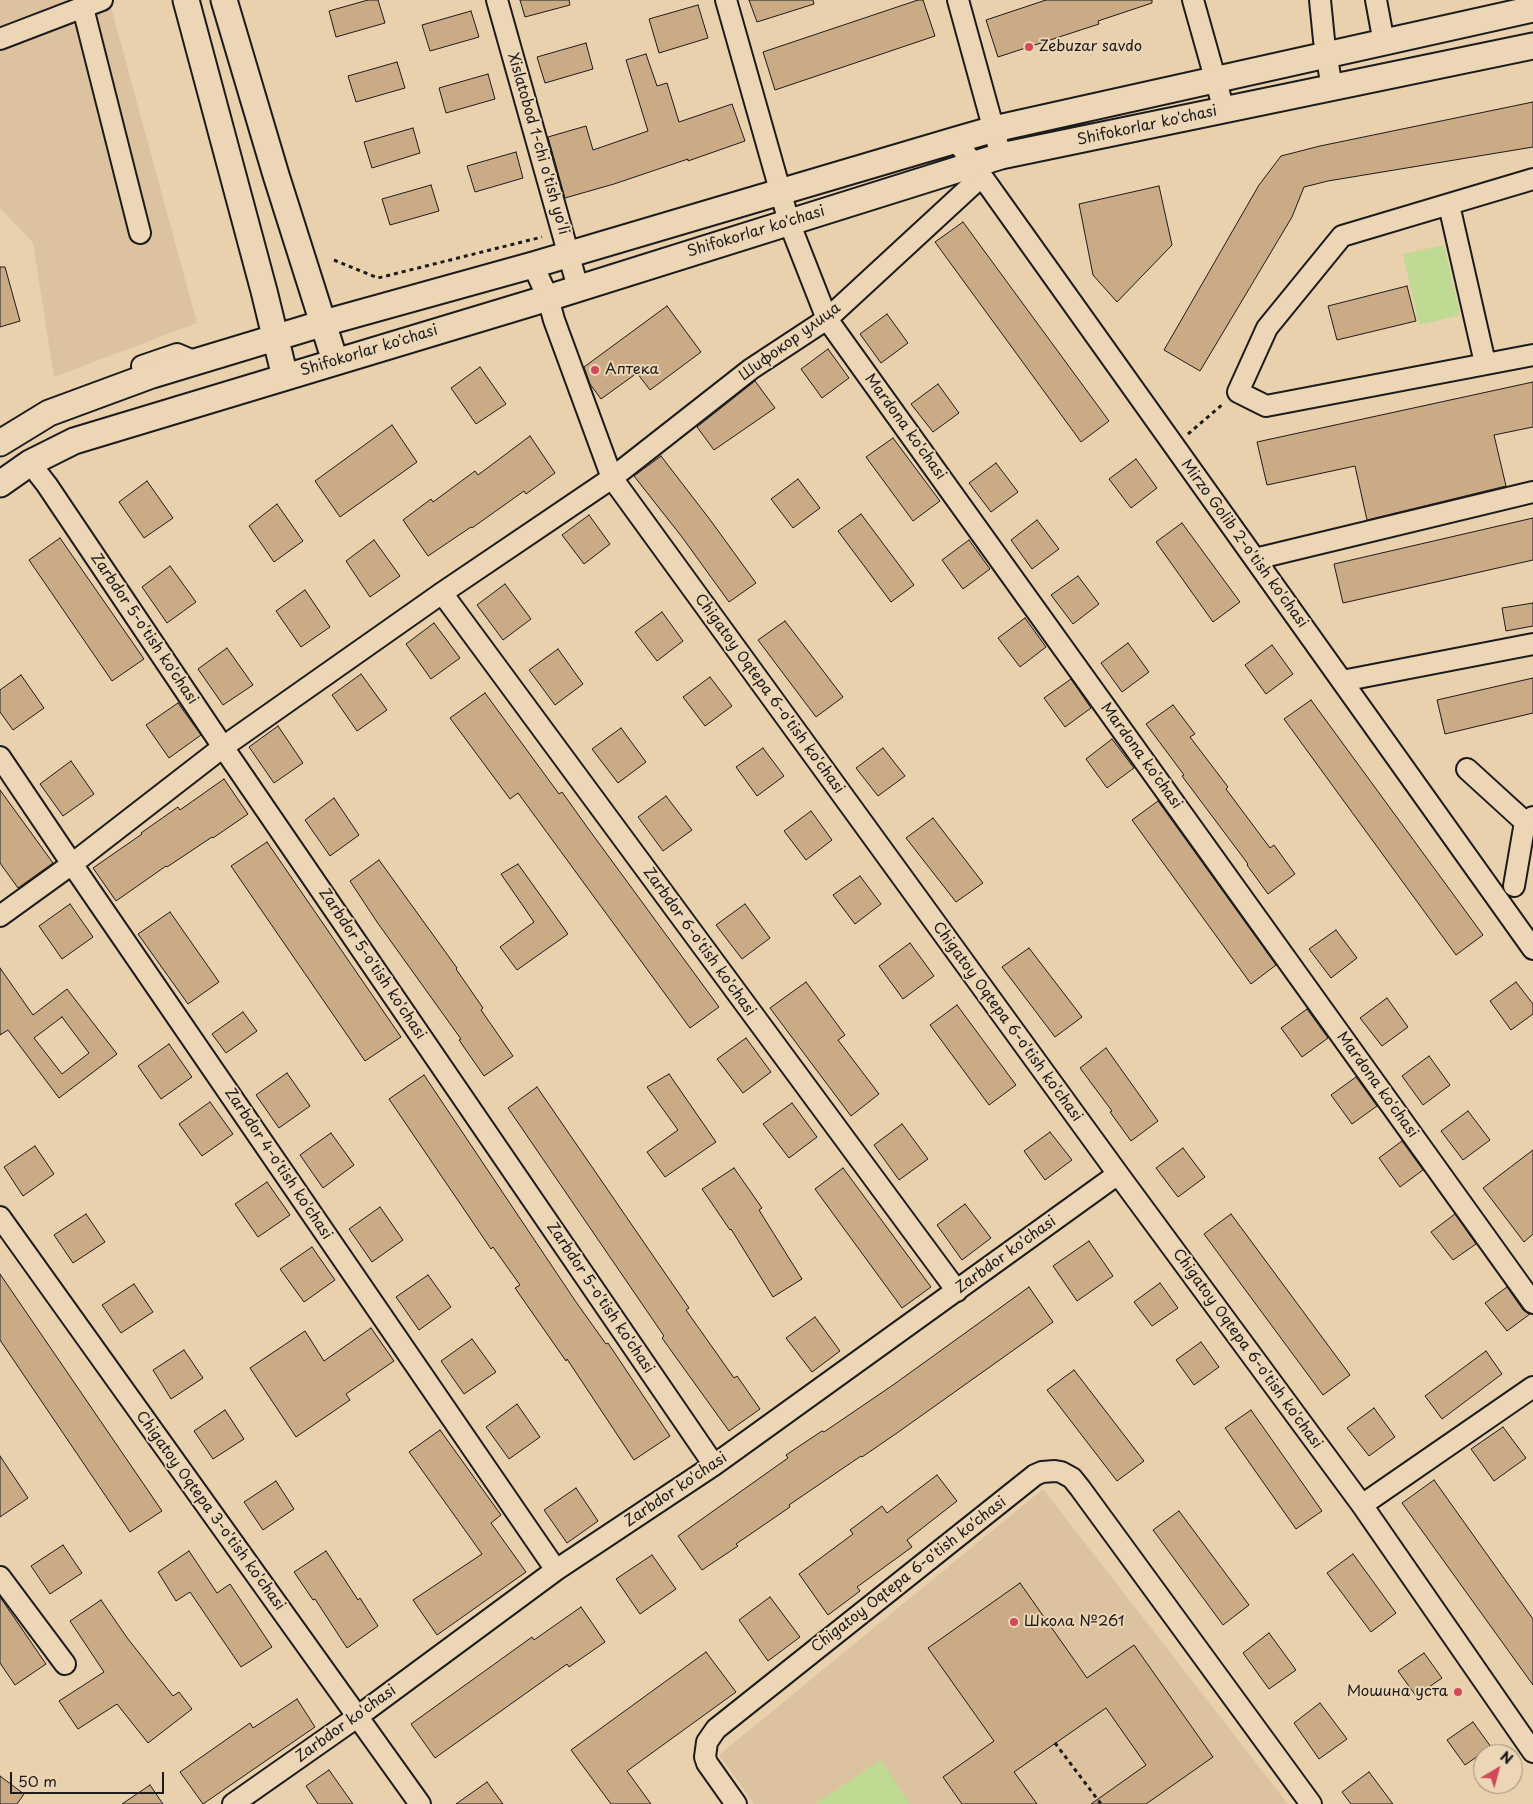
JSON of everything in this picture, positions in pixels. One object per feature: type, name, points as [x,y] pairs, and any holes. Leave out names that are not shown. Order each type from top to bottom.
[{"type":"main road","points":[[186,0],[264,291],[274,339],[285,377]]},
{"type":"main road","points":[[224,0],[276,175],[335,361]]},
{"type":"main road","name":"Shifokorlar ko'chasi","points":[[0,443],[49,413],[128,384],[196,362],[324,323],[533,265],[994,129],[1533,9]]},
{"type":"main road","name":"Shifokorlar ko'chasi","points":[[0,484],[30,463],[74,441],[548,298],[789,222],[978,170],[1001,156],[1533,46]]},
{"type":"street","points":[[0,39],[102,0]]},
{"type":"street","name":"Xislatobod 1-chi o'tish yo'li","points":[[497,0],[578,288]]},
{"type":"street","name":"Mardona ko'chasi","points":[[726,0],[789,222],[827,319],[1533,1303]]},
{"type":"street","points":[[958,0],[1001,156]]},
{"type":"street","points":[[1193,0],[1224,110]]},
{"type":"street","points":[[1320,0],[1326,56],[1332,88]]},
{"type":"street","points":[[1376,0],[1384,43]]},
{"type":"street","points":[[83,8],[140,233]]},
{"type":"street","name":"Mirzo Golib 2-o'tish ko'chasi","points":[[956,140],[1533,949]]},
{"type":"street","name":"Шифокор улица","points":[[0,916],[72,864],[223,747],[442,593],[612,478],[751,369],[827,319],[978,170]]},
{"type":"street","points":[[1532,185],[1449,205],[1342,236],[1268,328],[1238,392],[1266,406],[1533,354]]},
{"type":"street","points":[[1449,205],[1485,363]]},
{"type":"street","name":"Chigatoy Oqtepa 6-o'tish ko'chasi","points":[[533,265],[548,298],[554,320],[612,478],[1118,1174],[1362,1505],[1533,1752]]},
{"type":"street","name":"Zarbdor 5-o'tish ko'chasi","points":[[30,463],[48,485],[223,747],[714,1465]]},
{"type":"street","points":[[1255,559],[1533,492]]},
{"type":"street","name":"Zarbdor 6-o'tish ko'chasi","points":[[442,593],[956,1291]]},
{"type":"street","points":[[1342,681],[1533,644]]},
{"type":"street","name":"Zarbdor 4-o'tish ko'chasi","points":[[0,757],[556,1570]]},
{"type":"street","points":[[1467,769],[1529,819],[1514,886]]},
{"type":"street","points":[[1498,899],[1533,872]]},
{"type":"street","name":"Zarbdor ko'chasi","points":[[233,1804],[357,1717],[556,1570],[714,1465],[1118,1174]]},
{"type":"street","name":"Chigatoy Oqtepa 3-o'tish ko'chasi","points":[[0,1217],[420,1804]]},
{"type":"street","points":[[1362,1505],[1533,1387]]},
{"type":"street","name":"Chigatoy Oqtepa 6-o'tish ko'chasi","points":[[736,1804],[707,1763],[705,1752],[707,1742],[716,1729],[1035,1475],[1042,1472],[1055,1471],[1067,1475],[1080,1488],[1311,1804]]},
{"type":"street","points":[[0,1577],[65,1664]]},
{"type":"path","points":[[1174,446],[1238,392]]},
{"type":"path","points":[[1055,1743],[1101,1804]]},
{"type":"shaded area","points":[[0,0],[109,0],[197,323],[54,377],[33,243],[0,208]]},
{"type":"shaded area","name":"Школа №261","points":[[1043,1489],[1288,1804],[754,1804],[719,1755]]},
{"type":"green space","points":[[1444,245],[1460,315],[1419,325],[1403,254]]},
{"type":"green space","points":[[881,1760],[910,1804],[815,1804]]},
{"type":"building","points":[[368,0],[378,0],[385,23],[336,37],[329,11]]},
{"type":"building","points":[[520,0],[569,0],[570,5],[525,17]]},
{"type":"building","points":[[749,0],[813,0],[814,4],[757,22]]},
{"type":"building","points":[[918,0],[923,0],[935,36],[775,90],[763,52]]},
{"type":"building","points":[[1046,0],[1152,0],[1152,3],[1098,21],[1099,24],[998,57],[986,20]]},
{"type":"building","points":[[698,5],[708,38],[659,53],[649,19]]},
{"type":"building","points":[[471,11],[479,37],[430,51],[422,25]]},
{"type":"building","points":[[586,43],[593,69],[545,83],[537,57]]},
{"type":"building","points":[[646,54],[657,86],[667,83],[679,122],[732,104],[745,141],[688,161],[688,159],[565,198],[548,137],[586,126],[593,150],[648,131],[626,60]]},
{"type":"building","points":[[397,62],[405,88],[356,102],[348,76]]},
{"type":"building","points":[[488,74],[495,99],[446,113],[439,88]]},
{"type":"building","points":[[1533,102],[1533,147],[1328,181],[1304,187],[1292,217],[1200,371],[1164,350],[1259,185],[1281,156],[1320,146]]},
{"type":"building","points":[[413,128],[420,153],[372,168],[364,142]]},
{"type":"building","points":[[516,152],[523,178],[475,192],[467,166]]},
{"type":"building","points":[[431,185],[439,211],[390,225],[382,199]]},
{"type":"building","points":[[1159,186],[1172,245],[1117,302],[1093,275],[1079,204]]},
{"type":"building","points":[[963,222],[1109,421],[1081,442],[935,242]]},
{"type":"building","points":[[0,267],[5,267],[20,321],[0,327]]},
{"type":"building","points":[[1407,286],[1416,321],[1337,340],[1328,306]]},
{"type":"building","points":[[667,306],[701,352],[650,390],[637,373],[601,399],[590,384],[584,367]]},
{"type":"building","points":[[887,314],[908,343],[881,363],[860,334]]},
{"type":"building","points":[[828,349],[849,378],[822,398],[801,369]]},
{"type":"building","points":[[480,367],[506,404],[476,424],[451,388]]},
{"type":"building","points":[[755,381],[775,408],[714,450],[697,427]]},
{"type":"building","points":[[1533,382],[1533,427],[1494,435],[1506,486],[1367,520],[1355,466],[1267,485],[1257,442]]},
{"type":"building","points":[[938,384],[959,413],[933,432],[911,404]]},
{"type":"building","points":[[392,425],[417,462],[340,517],[315,481]]},
{"type":"building","points":[[530,436],[555,473],[526,494],[524,491],[428,556],[403,520],[431,499],[433,502],[475,471],[478,475]]},
{"type":"building","points":[[893,438],[940,501],[913,521],[866,457]]},
{"type":"building","points":[[661,456],[756,583],[729,602],[682,537],[634,476]]},
{"type":"building","points":[[1136,459],[1157,488],[1131,508],[1109,479]]},
{"type":"building","points":[[996,463],[1018,492],[991,512],[969,483]]},
{"type":"building","points":[[798,479],[820,508],[793,528],[771,499]]},
{"type":"building","points":[[147,481],[173,518],[144,538],[119,502]]},
{"type":"building","points":[[277,504],[303,541],[274,562],[249,526]]},
{"type":"building","points":[[861,514],[914,585],[891,602],[838,531]]},
{"type":"building","points":[[589,515],[610,544],[584,564],[562,535]]},
{"type":"building","points":[[1533,518],[1533,560],[1343,603],[1334,564]]},
{"type":"building","points":[[1037,520],[1059,549],[1032,569],[1011,540]]},
{"type":"building","points":[[1182,523],[1240,602],[1213,622],[1156,542]]},
{"type":"building","points":[[60,538],[144,659],[112,681],[29,560]]},
{"type":"building","points":[[374,540],[400,576],[370,597],[346,561]]},
{"type":"building","points":[[969,540],[990,569],[963,589],[942,560]]},
{"type":"building","points":[[170,566],[196,602],[167,623],[142,587]]},
{"type":"building","points":[[1078,576],[1099,604],[1073,624],[1051,595]]},
{"type":"building","points":[[505,584],[531,619],[503,640],[477,605]]},
{"type":"building","points":[[305,590],[330,627],[301,647],[276,611]]},
{"type":"building","points":[[1533,603],[1533,626],[1506,631],[1502,608]]},
{"type":"building","points":[[662,612],[683,641],[657,661],[635,632]]},
{"type":"building","points":[[1025,618],[1046,647],[1020,667],[998,638]]},
{"type":"building","points":[[785,621],[843,697],[816,717],[758,640]]},
{"type":"building","points":[[434,623],[460,658],[431,679],[406,644]]},
{"type":"building","points":[[1128,643],[1149,672],[1122,692],[1101,663]]},
{"type":"building","points":[[1272,645],[1293,674],[1266,694],[1245,665]]},
{"type":"building","points":[[227,648],[253,685],[223,705],[198,669]]},
{"type":"building","points":[[558,649],[583,684],[555,705],[529,670]]},
{"type":"building","points":[[361,674],[387,710],[357,731],[332,695]]},
{"type":"building","points":[[21,675],[44,708],[13,730],[0,712],[0,690]]},
{"type":"building","points":[[710,677],[732,706],[705,726],[683,697]]},
{"type":"building","points":[[1533,678],[1533,713],[1445,734],[1437,700]]},
{"type":"building","points":[[1071,679],[1091,708],[1065,727],[1044,698]]},
{"type":"building","points":[[485,693],[559,794],[562,792],[719,1007],[690,1028],[518,793],[510,799],[450,718]]},
{"type":"building","points":[[1311,700],[1483,935],[1456,955],[1284,719]]},
{"type":"building","points":[[178,703],[201,735],[169,758],[146,725]]},
{"type":"building","points":[[1173,705],[1195,734],[1190,737],[1228,787],[1226,789],[1270,848],[1274,845],[1295,874],[1268,894],[1146,724]]},
{"type":"building","points":[[278,726],[303,763],[274,783],[249,747]]},
{"type":"building","points":[[621,728],[646,762],[618,783],[592,749]]},
{"type":"building","points":[[1112,739],[1134,768],[1107,788],[1086,759]]},
{"type":"building","points":[[763,748],[784,776],[757,796],[736,767]]},
{"type":"building","points":[[883,748],[905,776],[878,796],[856,768]]},
{"type":"building","points":[[71,761],[94,794],[63,816],[40,784]]},
{"type":"building","points":[[224,779],[248,814],[213,838],[166,866],[116,901],[93,868],[178,807],[180,810]]},
{"type":"building","points":[[0,790],[53,863],[18,888],[0,863]]},
{"type":"building","points":[[666,796],[692,830],[663,851],[638,817]]},
{"type":"building","points":[[334,798],[359,835],[330,856],[305,820]]},
{"type":"building","points":[[1158,801],[1276,965],[1251,984],[1132,820]]},
{"type":"building","points":[[811,811],[832,840],[806,860],[784,831]]},
{"type":"building","points":[[933,818],[983,883],[956,902],[906,838]]},
{"type":"building","points":[[267,842],[401,1037],[365,1061],[231,866]]},
{"type":"building","points":[[379,860],[457,968],[483,1008],[481,1010],[513,1056],[484,1076],[459,1040],[461,1039],[350,881]]},
{"type":"building","points":[[518,864],[568,934],[517,970],[500,947],[534,922],[501,874]]},
{"type":"building","points":[[860,876],[881,904],[855,924],[833,895]]},
{"type":"building","points":[[70,904],[93,937],[62,959],[39,926]]},
{"type":"building","points":[[745,904],[770,938],[742,959],[716,925]]},
{"type":"building","points":[[170,912],[219,982],[188,1004],[138,934]]},
{"type":"building","points":[[1336,930],[1357,958],[1331,978],[1309,949]]},
{"type":"building","points":[[910,943],[934,976],[903,999],[879,966]]},
{"type":"building","points":[[1029,948],[1082,1017],[1055,1037],[1002,967]]},
{"type":"building","points":[[0,968],[33,1015],[67,989],[117,1054],[59,1098],[8,1030],[0,1035]],"holes":[[[62,1017],[89,1053],[62,1074],[34,1038]]]},
{"type":"building","points":[[806,982],[845,1035],[838,1040],[879,1094],[851,1116],[770,1008]]},
{"type":"building","points":[[1516,982],[1533,1004],[1533,1014],[1511,1030],[1490,1001]]},
{"type":"building","points":[[1387,998],[1408,1027],[1382,1046],[1360,1018]]},
{"type":"building","points":[[957,1005],[1016,1085],[989,1105],[930,1025]]},
{"type":"building","points":[[1307,1009],[1328,1038],[1302,1057],[1281,1028]]},
{"type":"building","points":[[243,1012],[257,1031],[226,1053],[212,1034]]},
{"type":"building","points":[[746,1038],[771,1072],[743,1093],[717,1059]]},
{"type":"building","points":[[169,1044],[192,1077],[161,1099],[138,1066]]},
{"type":"building","points":[[1106,1048],[1158,1121],[1131,1141],[1110,1112],[1112,1111],[1080,1068]]},
{"type":"building","points":[[1429,1056],[1450,1085],[1423,1105],[1402,1076]]},
{"type":"building","points":[[287,1073],[310,1106],[279,1128],[256,1095]]},
{"type":"building","points":[[669,1074],[716,1142],[665,1177],[647,1152],[678,1130],[647,1087]]},
{"type":"building","points":[[424,1075],[576,1302],[606,1344],[608,1343],[670,1436],[634,1460],[567,1359],[566,1361],[515,1288],[520,1285],[493,1247],[491,1249],[389,1099]]},
{"type":"building","points":[[1356,1077],[1377,1106],[1352,1124],[1331,1095]]},
{"type":"building","points":[[537,1087],[689,1308],[686,1310],[734,1378],[737,1376],[760,1409],[729,1431],[662,1338],[664,1336],[508,1108]]},
{"type":"building","points":[[210,1102],[233,1134],[202,1156],[179,1124]]},
{"type":"building","points":[[792,1103],[817,1137],[789,1158],[763,1124]]},
{"type":"building","points":[[1468,1111],[1490,1140],[1463,1160],[1441,1131]]},
{"type":"building","points":[[902,1124],[928,1159],[899,1180],[874,1145]]},
{"type":"building","points":[[1050,1132],[1072,1160],[1045,1180],[1024,1151]]},
{"type":"building","points":[[331,1133],[354,1165],[323,1188],[300,1155]]},
{"type":"building","points":[[1402,1141],[1423,1170],[1400,1187],[1379,1158]]},
{"type":"building","points":[[35,1146],[54,1174],[23,1196],[4,1167]]},
{"type":"building","points":[[1183,1148],[1205,1177],[1178,1197],[1156,1168]]},
{"type":"building","points":[[1533,1150],[1533,1234],[1524,1242],[1483,1188]]},
{"type":"building","points":[[734,1168],[762,1208],[759,1210],[802,1279],[773,1297],[731,1229],[702,1189]]},
{"type":"building","points":[[843,1168],[931,1287],[902,1308],[815,1189]]},
{"type":"building","points":[[267,1182],[290,1215],[258,1237],[235,1204]]},
{"type":"building","points":[[965,1204],[991,1238],[962,1260],[937,1225]]},
{"type":"building","points":[[380,1207],[403,1240],[372,1262],[349,1229]]},
{"type":"building","points":[[86,1214],[105,1242],[73,1263],[54,1235]]},
{"type":"building","points":[[1231,1214],[1350,1375],[1323,1395],[1204,1234]]},
{"type":"building","points":[[1455,1214],[1476,1244],[1453,1260],[1431,1232]]},
{"type":"building","points":[[1089,1241],[1113,1276],[1077,1301],[1053,1266]]},
{"type":"building","points":[[312,1247],[335,1280],[304,1302],[280,1269]]},
{"type":"building","points":[[0,1274],[162,1511],[130,1532],[0,1340]]},
{"type":"building","points":[[428,1275],[451,1307],[419,1330],[396,1297]]},
{"type":"building","points":[[1160,1283],[1178,1308],[1152,1326],[1134,1302]]},
{"type":"building","points":[[134,1284],[153,1312],[121,1333],[102,1305]]},
{"type":"building","points":[[1029,1287],[1053,1322],[897,1433],[789,1505],[790,1507],[736,1544],[738,1546],[702,1570],[678,1536],[788,1458],[786,1455],[822,1431],[824,1432],[893,1385]]},
{"type":"building","points":[[1507,1287],[1523,1310],[1530,1314],[1507,1331],[1485,1303]]},
{"type":"building","points":[[815,1317],[840,1351],[812,1372],[786,1338]]},
{"type":"building","points":[[371,1328],[394,1361],[346,1394],[350,1400],[296,1437],[250,1368],[305,1331],[324,1361]]},
{"type":"building","points":[[472,1339],[496,1372],[464,1394],[441,1361]]},
{"type":"building","points":[[1201,1342],[1219,1367],[1194,1385],[1176,1360]]},
{"type":"building","points":[[184,1350],[203,1378],[171,1399],[153,1370]]},
{"type":"building","points":[[1486,1351],[1502,1374],[1442,1419],[1425,1396]]},
{"type":"building","points":[[1074,1370],[1144,1461],[1117,1481],[1047,1390]]},
{"type":"building","points":[[517,1404],[540,1437],[509,1459],[486,1427]]},
{"type":"building","points":[[1374,1408],[1395,1437],[1369,1456],[1347,1428]]},
{"type":"building","points":[[225,1410],[244,1439],[213,1459],[194,1431]]},
{"type":"building","points":[[1251,1410],[1322,1511],[1296,1529],[1225,1428]]},
{"type":"building","points":[[1503,1427],[1526,1458],[1494,1481],[1471,1449]]},
{"type":"building","points":[[440,1430],[501,1515],[491,1523],[526,1572],[437,1635],[413,1600],[482,1554],[409,1452]]},
{"type":"building","points":[[0,1456],[28,1498],[0,1517]]},
{"type":"building","points":[[937,1475],[957,1501],[907,1540],[912,1547],[857,1587],[860,1591],[828,1615],[799,1574],[853,1534],[850,1530],[882,1506],[887,1513]]},
{"type":"building","points":[[1434,1480],[1533,1619],[1533,1685],[1402,1503]]},
{"type":"building","points":[[276,1481],[294,1509],[263,1530],[244,1502]]},
{"type":"building","points":[[576,1488],[598,1521],[567,1543],[544,1510]]},
{"type":"building","points":[[1179,1511],[1249,1605],[1223,1625],[1153,1530]]},
{"type":"building","points":[[63,1545],[82,1573],[50,1594],[31,1566]]},
{"type":"building","points":[[189,1551],[217,1593],[230,1584],[272,1647],[241,1667],[190,1592],[176,1601],[158,1572]]},
{"type":"building","points":[[326,1551],[358,1600],[360,1598],[378,1626],[347,1648],[315,1599],[313,1600],[294,1572]]},
{"type":"building","points":[[1353,1554],[1396,1613],[1371,1632],[1327,1573]]},
{"type":"building","points":[[652,1555],[676,1589],[640,1614],[616,1579]]},
{"type":"building","name":"Школа №261","points":[[1020,1583],[1087,1678],[1134,1645],[1213,1757],[1146,1804],[1091,1804],[1146,1765],[1106,1708],[1014,1772],[1037,1804],[962,1804],[943,1777],[994,1741],[928,1648]]},
{"type":"building","points":[[0,1597],[46,1664],[15,1685],[0,1663]]},
{"type":"building","points":[[770,1597],[800,1637],[768,1661],[739,1620]]},
{"type":"building","points":[[101,1600],[128,1639],[173,1696],[179,1692],[192,1709],[148,1743],[117,1704],[78,1729],[59,1701],[104,1672],[70,1621]]},
{"type":"building","points":[[581,1607],[605,1642],[569,1667],[567,1664],[435,1758],[411,1724],[532,1637],[534,1640]]},
{"type":"building","points":[[1269,1633],[1296,1670],[1269,1689],[1243,1653]]},
{"type":"building","points":[[706,1652],[736,1692],[627,1771],[651,1804],[611,1804],[571,1750]]},
{"type":"building","points":[[1424,1653],[1442,1678],[1416,1696],[1398,1671]]},
{"type":"building","points":[[297,1699],[315,1727],[203,1804],[180,1772],[250,1723],[253,1728]]},
{"type":"building","points":[[1320,1703],[1347,1739],[1319,1759],[1294,1723]]},
{"type":"building","points":[[1473,1722],[1489,1744],[1473,1744],[1473,1759],[1465,1765],[1447,1740]]},
{"type":"building","points":[[329,1770],[353,1804],[318,1804],[306,1786]]},
{"type":"building","points":[[1369,1772],[1393,1804],[1351,1804],[1342,1792]]},
{"type":"building","points":[[0,1776],[24,1794],[17,1804],[0,1804]]},
{"type":"building","points":[[487,1782],[503,1804],[456,1804]]},
{"type":"building","points":[[150,1785],[163,1804],[122,1804]]},
{"type":"place","name":"Zebuzar savdo","points":[[1029,47]]},
{"type":"place","name":"Аптека","points":[[595,370]]},
{"type":"place","name":"Школа №261","points":[[1014,1622]]},
{"type":"place","name":"Мошина уста","points":[[1458,1692]]}]
